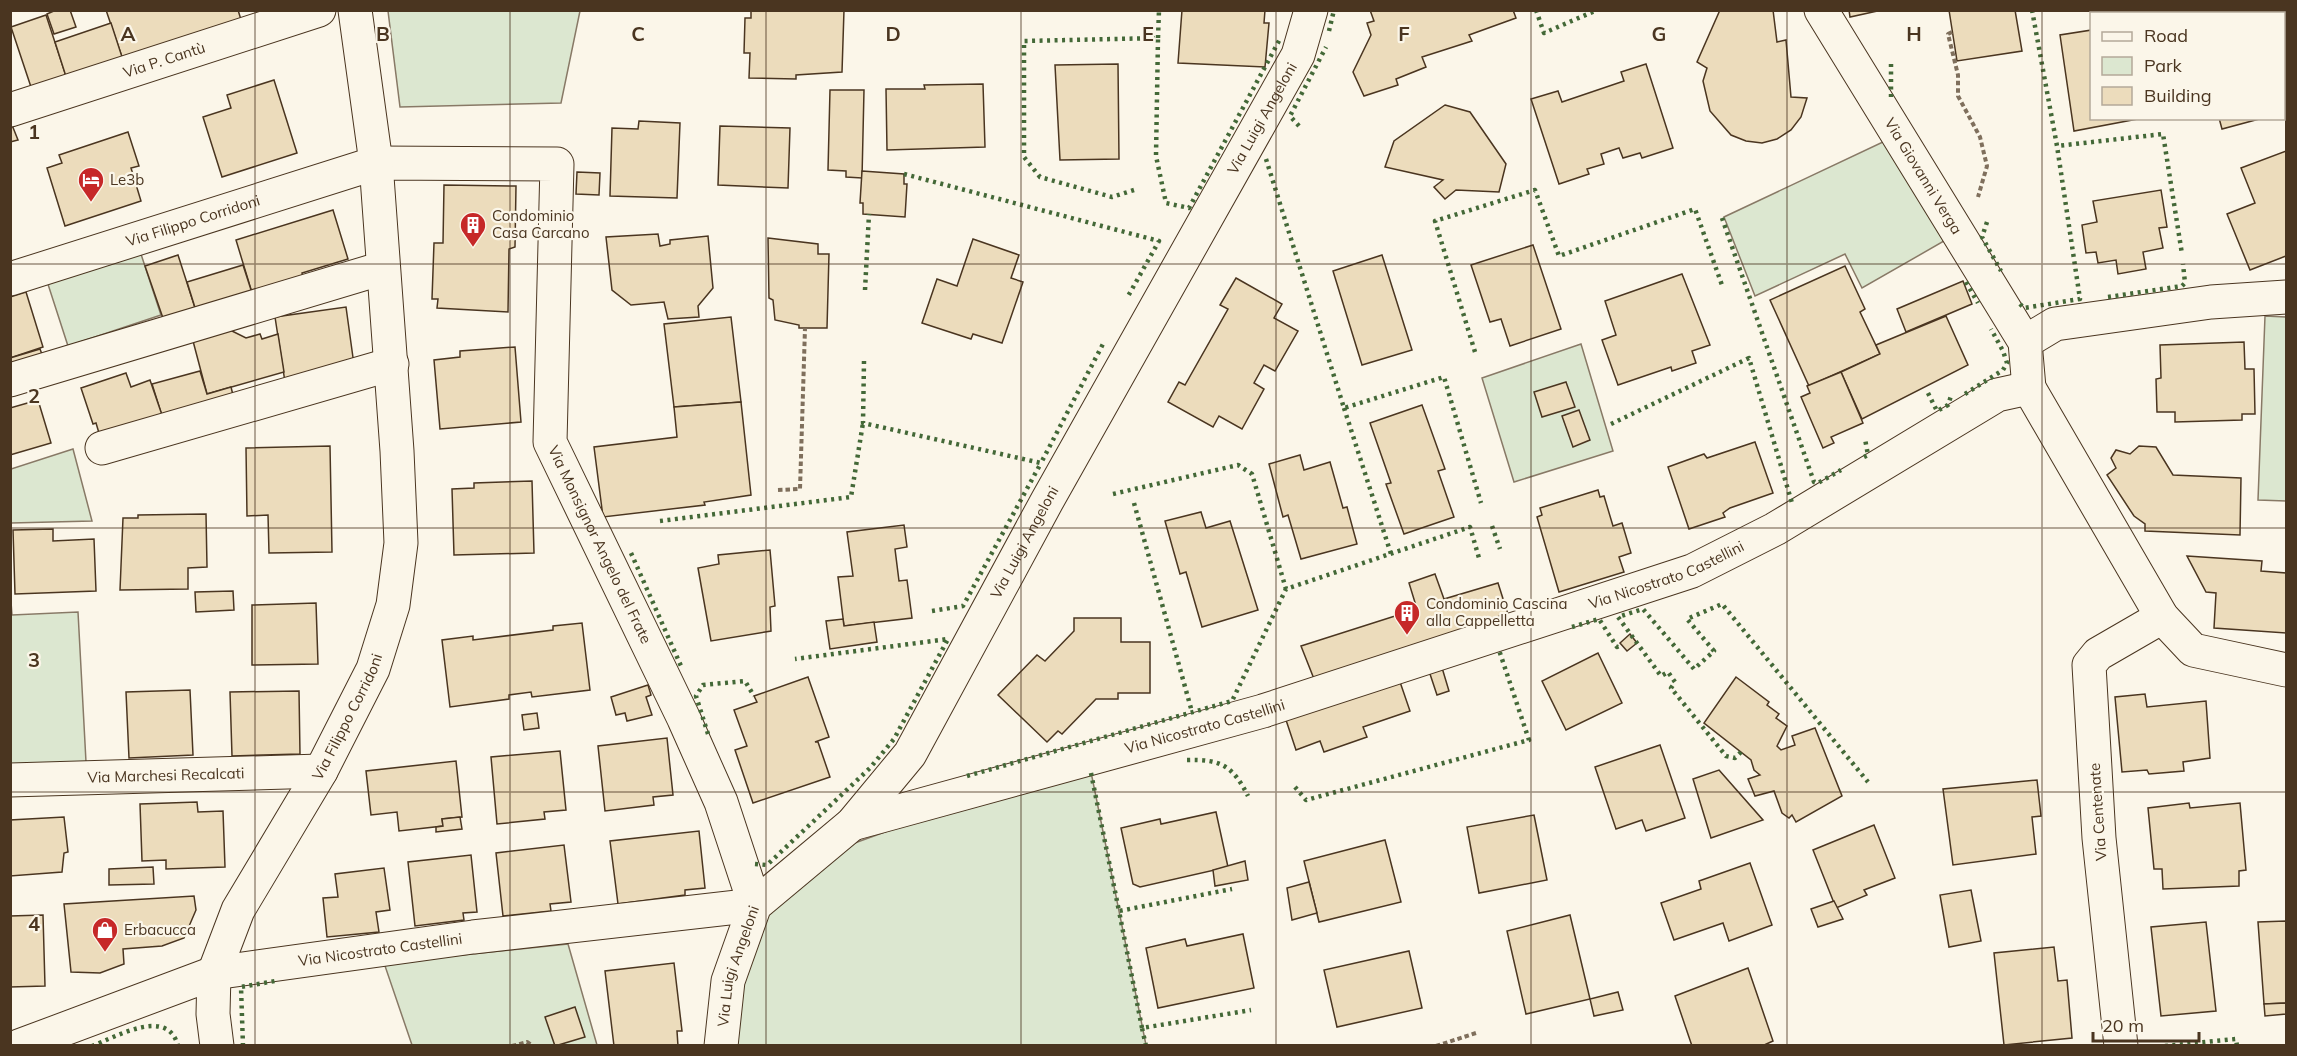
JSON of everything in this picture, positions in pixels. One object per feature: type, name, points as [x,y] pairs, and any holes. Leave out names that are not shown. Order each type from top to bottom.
[{"type":"street","name":"Via P. Cantù","points":[[10,110],[319,10]]},
{"type":"street","name":"Via Filippo Corridoni","points":[[217,1046],[213,1014],[214,974],[238,910],[321,771],[373,669],[393,605],[401,543],[392,364],[376,163],[355,10]]},
{"type":"street","name":"Via Luigi Angeloni","points":[[721,1046],[728,981],[755,905],[852,824],[910,754],[1047,501],[1298,55],[1311,10]]},
{"type":"street","name":"Via Giovanni Verga","points":[[1821,10],[2025,342],[2029,388]]},
{"type":"street","name":"Via Filippo Corridoni","points":[[10,279],[376,163]]},
{"type":"street","name":"Via Monsignor Angelo del Frate","points":[[376,163],[557,164],[550,442],[684,719],[721,802],[755,905]]},
{"type":"street","points":[[10,380],[383,268]]},
{"type":"street","points":[[2025,342],[2055,324],[2211,302],[2286,297]]},
{"type":"street","points":[[102,448],[392,364]]},
{"type":"street","name":"Via Nicostrato Castellini","points":[[852,824],[1253,714],[1692,571],[1775,529],[1997,395],[2029,388]]},
{"type":"street","points":[[2029,388],[2162,617],[2193,650],[2286,670]]},
{"type":"street","name":"Via Centenate","points":[[2121,1046],[2098,838],[2090,665],[2098,654],[2162,617]]},
{"type":"street","name":"Via Marchesi Recalcati","points":[[10,780],[321,771]]},
{"type":"street","name":"Via Nicostrato Castellini","points":[[19,1046],[214,974],[473,937],[755,905]]},
{"type":"path","points":[[1952,32],[1948,34],[1958,75],[1958,96],[1980,136],[1987,166],[1978,197],[1952,223]]},
{"type":"path","points":[[778,490],[800,489],[805,328]]},
{"type":"path","points":[[1436,1046],[1476,1033]]},
{"type":"path","points":[[512,1046],[527,1042],[534,1046]]},
{"type":"green space","points":[[388,11],[580,11],[561,103],[400,107]]},
{"type":"green space","points":[[1885,141],[1944,241],[1862,288],[1845,254],[1755,296],[1724,217]]},
{"type":"green space","points":[[138,245],[161,315],[68,346],[45,275]]},
{"type":"green space","points":[[2265,316],[2286,317],[2286,501],[2258,500]]},
{"type":"green space","points":[[1581,344],[1613,451],[1514,482],[1482,378]]},
{"type":"green space","points":[[73,449],[92,521],[11,523],[11,469]]},
{"type":"green space","points":[[10,589],[12,615],[78,612],[86,762],[11,765]]},
{"type":"green space","points":[[1091,772],[1146,1045],[735,1046],[743,955],[757,925],[841,848],[937,813]]},
{"type":"green space","points":[[568,944],[597,1045],[412,1045],[384,963]]},
{"type":"building","points":[[56,10],[70,10],[76,27],[54,34],[47,14]]},
{"type":"building","points":[[106,10],[238,10],[242,23],[124,63]]},
{"type":"building","points":[[751,10],[844,10],[842,72],[796,75],[796,79],[749,78],[750,53],[744,53],[745,18],[751,18]]},
{"type":"building","points":[[1182,10],[1265,10],[1264,23],[1269,23],[1265,67],[1178,63]]},
{"type":"building","points":[[1370,10],[1513,10],[1516,18],[1469,35],[1472,41],[1422,57],[1426,67],[1396,79],[1398,85],[1364,96],[1353,72],[1371,35],[1367,23],[1374,21]]},
{"type":"building","points":[[1720,10],[1773,10],[1777,42],[1786,40],[1791,97],[1807,98],[1801,117],[1791,130],[1777,139],[1762,143],[1746,141],[1731,135],[1710,111],[1703,81],[1707,68],[1697,62]]},
{"type":"building","points":[[1849,10],[1882,10],[1850,17]]},
{"type":"building","points":[[1949,10],[2015,10],[2022,51],[1957,61]]},
{"type":"building","points":[[46,15],[68,82],[33,93],[11,27]]},
{"type":"building","points":[[111,23],[124,63],[69,86],[55,42]]},
{"type":"building","points":[[2090,30],[2090,120],[2132,120],[2074,131],[2060,35]]},
{"type":"building","points":[[1118,64],[1119,159],[1060,160],[1055,65]]},
{"type":"building","points":[[1646,64],[1673,148],[1642,158],[1640,153],[1623,158],[1619,148],[1601,154],[1604,164],[1587,169],[1589,174],[1559,184],[1531,99],[1558,91],[1562,102],[1624,81],[1621,72]]},
{"type":"building","points":[[2285,73],[2286,79],[2285,113]]},
{"type":"building","points":[[274,80],[297,153],[222,177],[203,117],[231,108],[227,95]]},
{"type":"building","points":[[983,84],[985,147],[887,150],[886,89],[925,89],[924,85]]},
{"type":"building","points":[[830,90],[864,90],[862,178],[846,177],[846,171],[828,170]]},
{"type":"building","points":[[1445,105],[1470,112],[1506,164],[1499,192],[1456,190],[1445,199],[1434,187],[1443,180],[1385,167],[1394,141]]},
{"type":"building","points":[[10,120],[18,140],[10,142]]},
{"type":"building","points":[[2220,120],[2256,120],[2222,129]]},
{"type":"building","points":[[639,121],[680,123],[677,198],[610,196],[612,128],[638,129]]},
{"type":"building","points":[[720,126],[790,128],[788,188],[718,185]]},
{"type":"building","points":[[128,132],[139,166],[131,168],[141,201],[65,226],[47,168],[62,163],[59,155]]},
{"type":"building","points":[[2286,151],[2286,256],[2250,270],[2227,214],[2255,203],[2241,168]]},
{"type":"building","points":[[862,171],[904,174],[904,184],[907,184],[905,217],[863,214],[863,203],[860,203]]},
{"type":"building","points":[[577,172],[600,173],[599,195],[576,194]]},
{"type":"building","name":"Condominio Casa Carcano","points":[[444,185],[516,186],[515,247],[509,249],[508,312],[437,308],[438,299],[432,299],[434,243],[443,243]]},
{"type":"building","points":[[2161,190],[2167,227],[2159,228],[2163,248],[2143,252],[2146,269],[2118,274],[2116,260],[2098,263],[2096,252],[2086,253],[2082,225],[2097,222],[2093,201]]},
{"type":"building","points":[[333,210],[348,259],[302,273],[305,284],[253,296],[236,240]]},
{"type":"building","points":[[658,234],[660,246],[670,244],[670,240],[708,236],[713,288],[698,306],[699,317],[668,319],[664,302],[631,305],[612,290],[606,237]]},
{"type":"building","points":[[768,238],[818,244],[818,254],[829,254],[827,328],[799,328],[799,325],[775,320],[773,300],[769,298]]},
{"type":"building","points":[[973,239],[1019,255],[1011,278],[1023,282],[1002,343],[973,334],[971,339],[922,323],[937,279],[957,286]]},
{"type":"building","points":[[1533,245],[1561,329],[1510,346],[1501,319],[1490,322],[1471,265]]},
{"type":"building","points":[[178,255],[197,314],[165,324],[145,266]]},
{"type":"building","points":[[1382,255],[1412,350],[1362,365],[1333,271]]},
{"type":"building","points":[[243,265],[253,296],[197,314],[187,282]]},
{"type":"building","points":[[1845,266],[1865,309],[1860,312],[1880,354],[1809,386],[1770,300]]},
{"type":"building","points":[[1682,274],[1710,345],[1692,351],[1696,363],[1672,371],[1671,367],[1618,385],[1602,340],[1616,335],[1605,301]]},
{"type":"building","points":[[1236,278],[1282,304],[1274,318],[1298,331],[1275,371],[1264,365],[1254,383],[1264,389],[1242,429],[1219,416],[1213,427],[1168,402],[1179,382],[1185,385],[1228,309],[1220,305]]},
{"type":"building","points":[[1963,281],[1972,304],[1906,332],[1897,309]]},
{"type":"building","points":[[26,292],[43,347],[10,358],[10,297]]},
{"type":"building","points":[[346,307],[355,372],[285,382],[275,317]]},
{"type":"building","points":[[1946,316],[1968,365],[1862,419],[1841,372],[1880,354],[1876,345]]},
{"type":"building","points":[[731,317],[741,402],[674,407],[664,324]]},
{"type":"building","points":[[230,330],[246,338],[260,334],[262,339],[278,334],[284,372],[207,394],[193,341]]},
{"type":"building","points":[[2244,342],[2245,369],[2254,369],[2255,414],[2242,414],[2242,420],[2175,422],[2175,412],[2157,412],[2156,379],[2161,378],[2160,345]]},
{"type":"building","points":[[515,347],[521,422],[440,429],[434,360],[460,357],[460,351]]},
{"type":"building","points":[[40,349],[43,357],[10,367],[10,358]]},
{"type":"building","points":[[200,371],[207,394],[231,387],[234,399],[163,419],[152,384]]},
{"type":"building","points":[[1841,372],[1863,423],[1831,437],[1834,443],[1823,448],[1801,397],[1810,393],[1807,386]]},
{"type":"building","points":[[126,373],[131,387],[150,380],[162,415],[99,433],[96,423],[93,424],[81,388]]},
{"type":"building","points":[[1566,382],[1575,407],[1542,417],[1534,392]]},
{"type":"building","points":[[38,400],[51,443],[10,455],[10,408]]},
{"type":"building","points":[[741,402],[751,495],[704,502],[705,505],[603,517],[594,447],[677,437],[674,407]]},
{"type":"building","points":[[1422,405],[1445,469],[1438,471],[1454,517],[1404,534],[1386,484],[1391,483],[1370,423]]},
{"type":"building","points":[[1579,410],[1590,440],[1573,447],[1562,416]]},
{"type":"building","points":[[1755,442],[1773,493],[1730,508],[1723,513],[1725,517],[1689,529],[1668,467],[1704,454],[1707,458]]},
{"type":"building","points":[[330,446],[332,552],[269,553],[268,515],[247,516],[246,448]]},
{"type":"building","points":[[2139,446],[2156,447],[2173,475],[2241,478],[2240,535],[2145,531],[2145,524],[2134,516],[2107,475],[2116,468],[2111,458],[2116,450],[2130,454]]},
{"type":"building","points":[[1300,455],[1304,470],[1330,462],[1343,508],[1347,507],[1357,544],[1301,559],[1288,515],[1283,517],[1269,464]]},
{"type":"building","points":[[532,481],[534,553],[454,555],[452,489],[474,488],[474,483]]},
{"type":"building","points":[[1598,490],[1600,497],[1604,496],[1613,526],[1622,523],[1631,553],[1619,557],[1624,572],[1559,592],[1537,517],[1542,515],[1540,508]]},
{"type":"building","points":[[1201,512],[1206,528],[1230,521],[1258,610],[1202,627],[1186,572],[1180,574],[1165,521]]},
{"type":"building","points":[[206,514],[207,567],[188,568],[188,589],[120,590],[123,518],[138,518],[138,515]]},
{"type":"building","points":[[904,525],[907,547],[895,549],[899,581],[907,580],[912,618],[844,626],[838,577],[853,576],[847,532]]},
{"type":"building","points":[[53,529],[53,541],[94,539],[96,591],[15,594],[13,530]]},
{"type":"building","points":[[770,550],[775,606],[770,607],[771,631],[711,641],[698,568],[719,564],[718,555]]},
{"type":"building","points":[[2187,556],[2262,561],[2261,571],[2286,573],[2286,633],[2214,628],[2216,593],[2206,592]]},
{"type":"building","name":"Condominio Cascina alla Cappelletta","points":[[1435,574],[1444,599],[1498,583],[1512,627],[1318,689],[1301,646],[1417,609],[1409,583]]},
{"type":"building","points":[[233,591],[234,610],[196,612],[195,592]]},
{"type":"building","points":[[316,603],[318,664],[252,665],[252,605]]},
{"type":"building","points":[[1074,618],[1121,618],[1121,642],[1150,642],[1150,693],[1118,693],[1118,699],[1096,699],[1062,734],[1058,731],[1047,742],[998,695],[1037,655],[1045,661],[1074,631]]},
{"type":"building","points":[[843,619],[844,626],[874,622],[877,642],[830,649],[826,621]]},
{"type":"building","points":[[582,623],[590,690],[532,697],[531,692],[509,695],[509,699],[450,707],[442,640],[473,636],[473,640],[553,630],[553,626]]},
{"type":"building","points":[[1630,634],[1637,643],[1627,651],[1620,643]]},
{"type":"building","points":[[1598,653],[1622,703],[1566,730],[1542,681]]},
{"type":"building","points":[[1440,661],[1449,691],[1437,695],[1427,665]]},
{"type":"building","points":[[808,677],[829,737],[815,742],[818,742],[830,777],[753,803],[735,750],[747,746],[734,710],[757,702],[754,696]]},
{"type":"building","points":[[1736,677],[1769,702],[1767,705],[1779,714],[1776,718],[1787,726],[1777,746],[1781,750],[1795,745],[1792,736],[1815,728],[1842,796],[1796,822],[1792,815],[1789,818],[1782,813],[1774,791],[1755,796],[1748,779],[1760,775],[1754,770],[1751,760],[1704,723]]},
{"type":"building","points":[[1399,679],[1410,711],[1363,727],[1367,737],[1324,752],[1320,741],[1296,750],[1285,717]]},
{"type":"building","points":[[648,685],[651,695],[646,697],[652,715],[627,721],[625,713],[616,715],[611,697]]},
{"type":"building","points":[[190,690],[193,755],[129,758],[126,692]]},
{"type":"building","points":[[299,691],[300,754],[232,756],[230,692]]},
{"type":"building","points":[[2145,694],[2147,707],[2206,701],[2210,758],[2183,762],[2184,771],[2149,774],[2147,770],[2122,772],[2115,697]]},
{"type":"building","points":[[537,713],[539,728],[524,730],[522,715]]},
{"type":"building","points":[[667,738],[673,795],[653,797],[654,805],[605,811],[598,746]]},
{"type":"building","points":[[1660,745],[1685,818],[1646,831],[1642,820],[1616,829],[1595,767]]},
{"type":"building","points":[[560,751],[566,810],[544,812],[545,819],[497,824],[491,757]]},
{"type":"building","points":[[456,761],[462,817],[442,819],[443,826],[399,831],[397,812],[371,815],[366,771]]},
{"type":"building","points":[[1719,770],[1763,820],[1711,838],[1693,779]]},
{"type":"building","points":[[2037,780],[2041,816],[2032,817],[2036,854],[1953,865],[1943,789]]},
{"type":"building","points":[[197,802],[198,812],[223,811],[225,867],[166,869],[166,860],[142,861],[140,804]]},
{"type":"building","points":[[2189,803],[2190,808],[2240,803],[2246,870],[2239,871],[2239,886],[2163,889],[2162,869],[2154,869],[2148,808]]},
{"type":"building","points":[[1216,812],[1228,867],[1140,887],[1133,884],[1121,828],[1160,819],[1161,824]]},
{"type":"building","points":[[1534,815],[1547,880],[1479,893],[1467,827]]},
{"type":"building","points":[[64,817],[68,852],[64,853],[62,872],[10,876],[10,820]]},
{"type":"building","points":[[460,817],[462,829],[436,832],[436,827],[443,826],[442,819]]},
{"type":"building","points":[[1874,825],[1895,878],[1864,890],[1867,895],[1836,908],[1813,850]]},
{"type":"building","points":[[699,831],[705,888],[685,890],[685,895],[618,904],[610,841]]},
{"type":"building","points":[[1385,840],[1401,902],[1319,922],[1304,861]]},
{"type":"building","points":[[564,845],[571,902],[550,904],[551,911],[503,916],[496,853]]},
{"type":"building","points":[[471,855],[477,912],[463,913],[464,920],[415,926],[408,862]]},
{"type":"building","points":[[1245,861],[1248,880],[1215,886],[1213,870]]},
{"type":"building","points":[[1750,863],[1772,925],[1729,941],[1723,923],[1674,940],[1661,903],[1701,889],[1699,881]]},
{"type":"building","points":[[153,867],[154,884],[109,885],[109,869]]},
{"type":"building","points":[[384,868],[390,910],[376,912],[379,932],[327,937],[323,898],[338,897],[335,874]]},
{"type":"building","points":[[1309,882],[1317,913],[1292,920],[1287,888]]},
{"type":"building","points":[[1971,890],[1981,941],[1949,947],[1940,895]]},
{"type":"building","points":[[194,896],[196,910],[184,938],[162,946],[123,949],[124,964],[100,973],[71,972],[64,904]]},
{"type":"building","points":[[1834,901],[1843,919],[1818,927],[1811,909]]},
{"type":"building","points":[[43,915],[45,986],[10,987],[10,916]]},
{"type":"building","points":[[1570,915],[1590,999],[1526,1014],[1507,931]]},
{"type":"building","points":[[2286,921],[2286,1003],[2264,1004],[2258,922]]},
{"type":"building","points":[[2206,922],[2216,1011],[2161,1016],[2151,927]]},
{"type":"building","points":[[1243,934],[1254,988],[1158,1008],[1146,948],[1185,939],[1187,946]]},
{"type":"building","points":[[2054,947],[2058,981],[2067,980],[2072,1038],[2004,1045],[1994,953]]},
{"type":"building","points":[[1409,951],[1422,1008],[1337,1027],[1324,970]]},
{"type":"building","points":[[674,963],[682,1031],[677,1031],[678,1046],[614,1046],[605,971]]},
{"type":"building","points":[[1748,968],[1773,1041],[1762,1046],[1692,1046],[1675,996]]},
{"type":"building","points":[[1618,992],[1623,1010],[1594,1016],[1590,999]]},
{"type":"building","points":[[2286,1003],[2286,1014],[2265,1016],[2264,1004]]},
{"type":"building","points":[[575,1007],[585,1037],[555,1046],[545,1017]]},
{"type":"hedge","points":[[1158,38],[1159,10]]},
{"type":"hedge","points":[[1329,31],[1334,10]]},
{"type":"hedge","points":[[1536,10],[1544,33],[1597,10]]},
{"type":"hedge","points":[[2032,10],[2057,146],[2163,134],[2182,254]]},
{"type":"hedge","points":[[1134,190],[1112,197],[1040,177],[1024,157],[1024,41],[1158,38],[1156,156],[1166,203],[1189,208],[1280,39]]},
{"type":"hedge","points":[[1299,126],[1290,116],[1326,47]]},
{"type":"hedge","points":[[1891,63],[1891,97]]},
{"type":"hedge","points":[[2020,304],[2024,308],[2080,299],[2057,146]]},
{"type":"hedge","points":[[1266,159],[1344,408],[1444,377],[1481,503]]},
{"type":"hedge","points":[[904,174],[1159,241],[1127,298]]},
{"type":"hedge","points":[[1475,352],[1435,221],[1535,190],[1559,256],[1695,209],[1723,288]]},
{"type":"hedge","points":[[865,290],[869,214]]},
{"type":"hedge","points":[[1722,218],[1814,482],[1818,483],[1841,470]]},
{"type":"hedge","points":[[1987,222],[1982,237],[2001,271]]},
{"type":"hedge","points":[[2108,297],[2182,286],[2185,283],[2183,264]]},
{"type":"hedge","points":[[1966,282],[1978,303]]},
{"type":"hedge","points":[[1965,394],[2003,370],[2007,363],[1991,329]]},
{"type":"hedge","points":[[864,361],[863,423],[1041,463],[1104,342]]},
{"type":"hedge","points":[[1611,424],[1749,358],[1792,503]]},
{"type":"hedge","points":[[1928,393],[1937,411],[1948,405],[1951,396]]},
{"type":"hedge","points":[[1344,408],[1391,554]]},
{"type":"hedge","points":[[660,521],[851,497],[863,423]]},
{"type":"hedge","points":[[1864,457],[1868,455],[1865,439]]},
{"type":"hedge","points":[[932,611],[963,606],[1041,463]]},
{"type":"hedge","points":[[1113,494],[1238,465],[1252,474],[1286,589]]},
{"type":"hedge","points":[[1134,503],[1192,712]]},
{"type":"hedge","points":[[1492,526],[1500,549]]},
{"type":"hedge","points":[[967,776],[1232,701],[1286,589],[1470,527],[1479,558]]},
{"type":"hedge","points":[[631,553],[681,666]]},
{"type":"hedge","points":[[1741,752],[1735,758],[1726,756],[1671,688],[1675,682],[1668,672],[1661,676],[1618,617],[1643,609],[1694,669],[1714,651],[1687,619],[1722,604],[1868,782]]},
{"type":"hedge","points":[[1572,627],[1599,619],[1617,647],[1622,645]]},
{"type":"hedge","points":[[755,864],[767,865],[870,768],[894,739],[948,639],[795,659]]},
{"type":"hedge","points":[[1295,787],[1306,800],[1529,740],[1499,650]]},
{"type":"hedge","points":[[708,734],[696,696],[703,685],[745,681],[754,696]]},
{"type":"hedge","points":[[1187,760],[1209,761],[1225,766],[1237,778],[1248,796]]},
{"type":"hedge","points":[[1091,773],[1119,911]]},
{"type":"hedge","points":[[1142,1028],[1119,911],[1232,889]]},
{"type":"hedge","points":[[243,1046],[241,987],[275,981]]},
{"type":"hedge","points":[[1146,1046],[1142,1028],[1251,1010]]},
{"type":"hedge","points":[[92,1046],[127,1031],[153,1026],[164,1028],[172,1034],[178,1046]]},
{"type":"hedge","points":[[2165,1046],[2236,1039],[2237,1046]]},
{"type":"place","name":"Le3b","points":[[91,203]]},
{"type":"place","name":"Condominio Casa Carcano","points":[[473,248]]},
{"type":"place","name":"Condominio Cascina alla Cappelletta","points":[[1407,636]]},
{"type":"place","name":"Erbacucca","points":[[105,953]]}]
